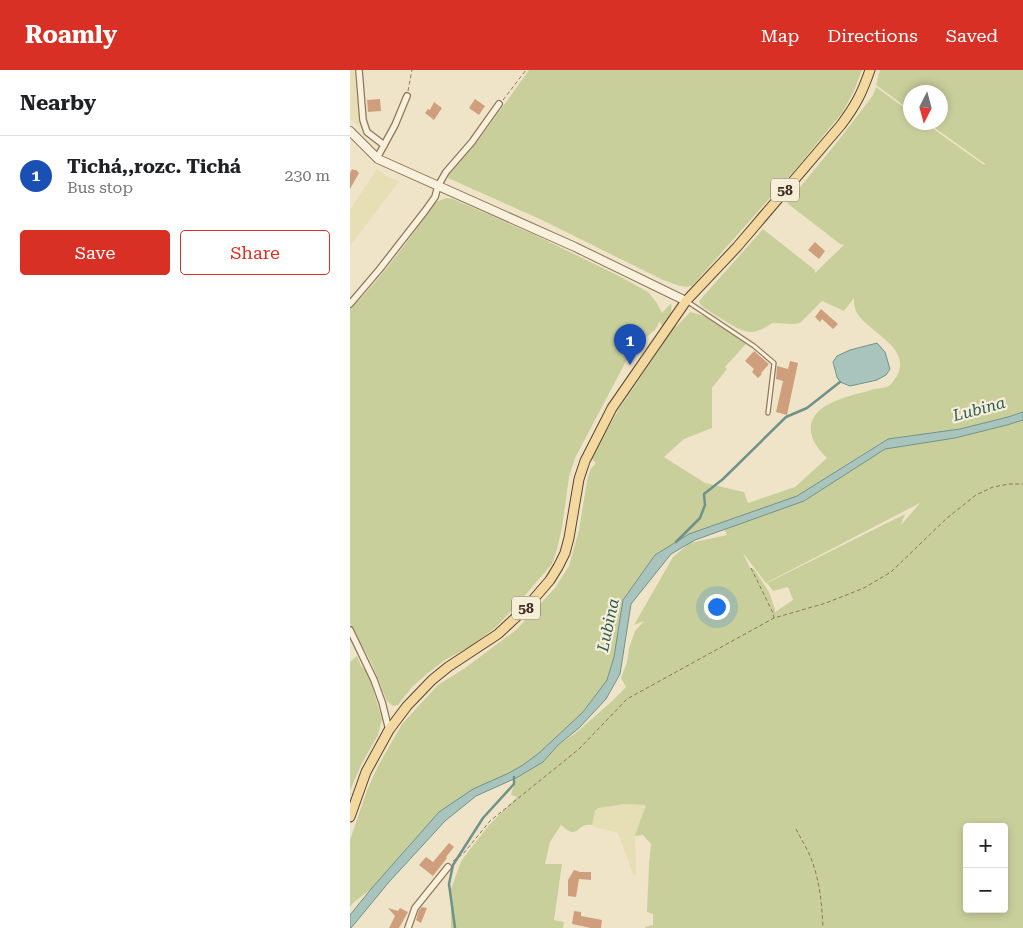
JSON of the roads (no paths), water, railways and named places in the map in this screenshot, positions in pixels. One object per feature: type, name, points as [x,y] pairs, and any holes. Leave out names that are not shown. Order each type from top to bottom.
[{"type":"main road","name":"58","points":[[350,817],[366,772],[389,730],[407,706],[432,680],[448,667],[503,629],[526,608],[550,580],[565,553],[579,479],[585,460],[612,408],[686,301],[737,247],[841,125],[861,95],[870,70]]},
{"type":"street","points":[[359,70],[362,120],[367,132],[384,146]]},
{"type":"street","points":[[377,158],[395,126],[407,96]]},
{"type":"street","points":[[350,304],[425,211],[435,197],[438,186],[446,172],[472,142],[499,104]]},
{"type":"street","points":[[350,131],[377,158],[575,247],[686,301]]},
{"type":"street","points":[[350,630],[374,680],[389,730]]},
{"type":"street","points":[[408,928],[415,908],[448,866]]},
{"type":"lane","points":[[686,301],[754,346],[774,363],[768,413]]},
{"type":"water","points":[[877,343],[885,352],[890,369],[886,375],[877,380],[850,386],[840,382],[833,362],[837,356],[850,350]]},
{"type":"water","points":[[1023,412],[1023,420],[1007,425],[955,438],[885,449],[804,501],[695,540],[671,554],[631,604],[620,674],[606,699],[543,762],[516,778],[476,796],[445,821],[350,928],[350,915],[439,812],[473,789],[523,765],[539,753],[583,712],[607,680],[614,657],[623,600],[655,555],[689,534],[797,496],[888,439],[960,429]]},
{"type":"waterway","points":[[676,542],[700,518],[705,505],[704,494],[723,479],[786,417],[807,408],[840,382]]},
{"type":"waterway","points":[[455,928],[449,884],[453,865],[483,818],[514,784],[514,777]]},
{"type":"place","name":"Tichá,,rozc. Tichá","points":[[630,365]]},
{"type":"water label","name":"Lubina","points":[[979,409]]},
{"type":"water label","name":"Lubina","points":[[608,625]]}]
